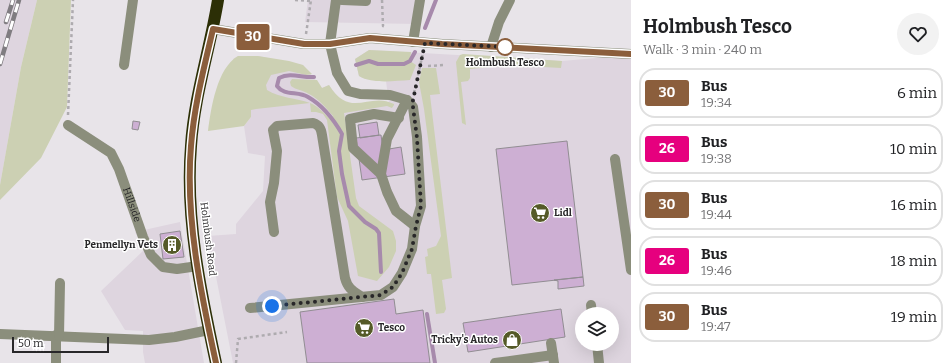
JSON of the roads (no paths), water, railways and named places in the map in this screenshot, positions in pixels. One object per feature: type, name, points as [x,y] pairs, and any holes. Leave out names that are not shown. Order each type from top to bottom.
[{"type":"highway","name":"Holmbush Road","points":[[216,363],[198,266],[189,180],[195,112],[218,0]]},
{"type":"street","points":[[124,65],[133,0]]},
{"type":"street","points":[[250,308],[381,295],[393,287],[402,273],[412,249],[421,206],[417,138],[413,107],[410,103],[390,95],[360,94],[348,91],[337,73],[330,44],[336,0]]},
{"type":"street","points":[[342,0],[366,1]]},
{"type":"street","points":[[413,42],[420,0]]},
{"type":"street","points":[[491,46],[499,22],[510,0]]},
{"type":"street","points":[[213,29],[304,44],[330,44],[370,38],[425,43],[631,54]]},
{"type":"street","points":[[410,103],[387,139],[381,174],[386,192],[396,211],[416,226]]},
{"type":"street","points":[[381,174],[353,148],[350,119],[374,114],[399,118]]},
{"type":"street","points":[[274,232],[270,202],[274,183],[276,151],[273,130],[277,126],[313,123],[321,128],[347,286],[362,297]]},
{"type":"street","name":"Hillside","points":[[68,125],[111,153],[119,169],[146,243],[152,255],[162,267],[177,269],[198,266]]},
{"type":"street","points":[[615,159],[631,270]]},
{"type":"street","points":[[56,363],[60,283]]},
{"type":"street","points":[[0,334],[149,340],[175,337],[209,330]]},
{"type":"street","points":[[494,363],[553,359],[551,343]]},
{"type":"street","points":[[598,351],[599,363]]},
{"type":"waterway","points":[[425,28],[436,0]]},
{"type":"waterway","points":[[356,65],[369,61],[378,64],[404,64],[410,61],[415,52]]},
{"type":"waterway","points":[[314,77],[292,75],[283,76],[279,78],[277,86],[283,91],[304,95],[313,100],[327,113],[342,134],[339,151],[349,206],[379,233],[381,272]]},
{"type":"waterway","points":[[427,314],[435,363]]},
{"type":"railway","points":[[6,22],[13,0]]},
{"type":"railway","points":[[0,64],[19,0]]},
{"type":"place","name":"Holmbush Tesco","points":[[505,47]]},
{"type":"place","name":"Lidl","points":[[540,213]]},
{"type":"place","name":"Penmellyn Vets","points":[[172,245]]},
{"type":"place","name":"Tesco","points":[[364,328]]},
{"type":"place","name":"Tricky's Autos","points":[[512,340]]}]
